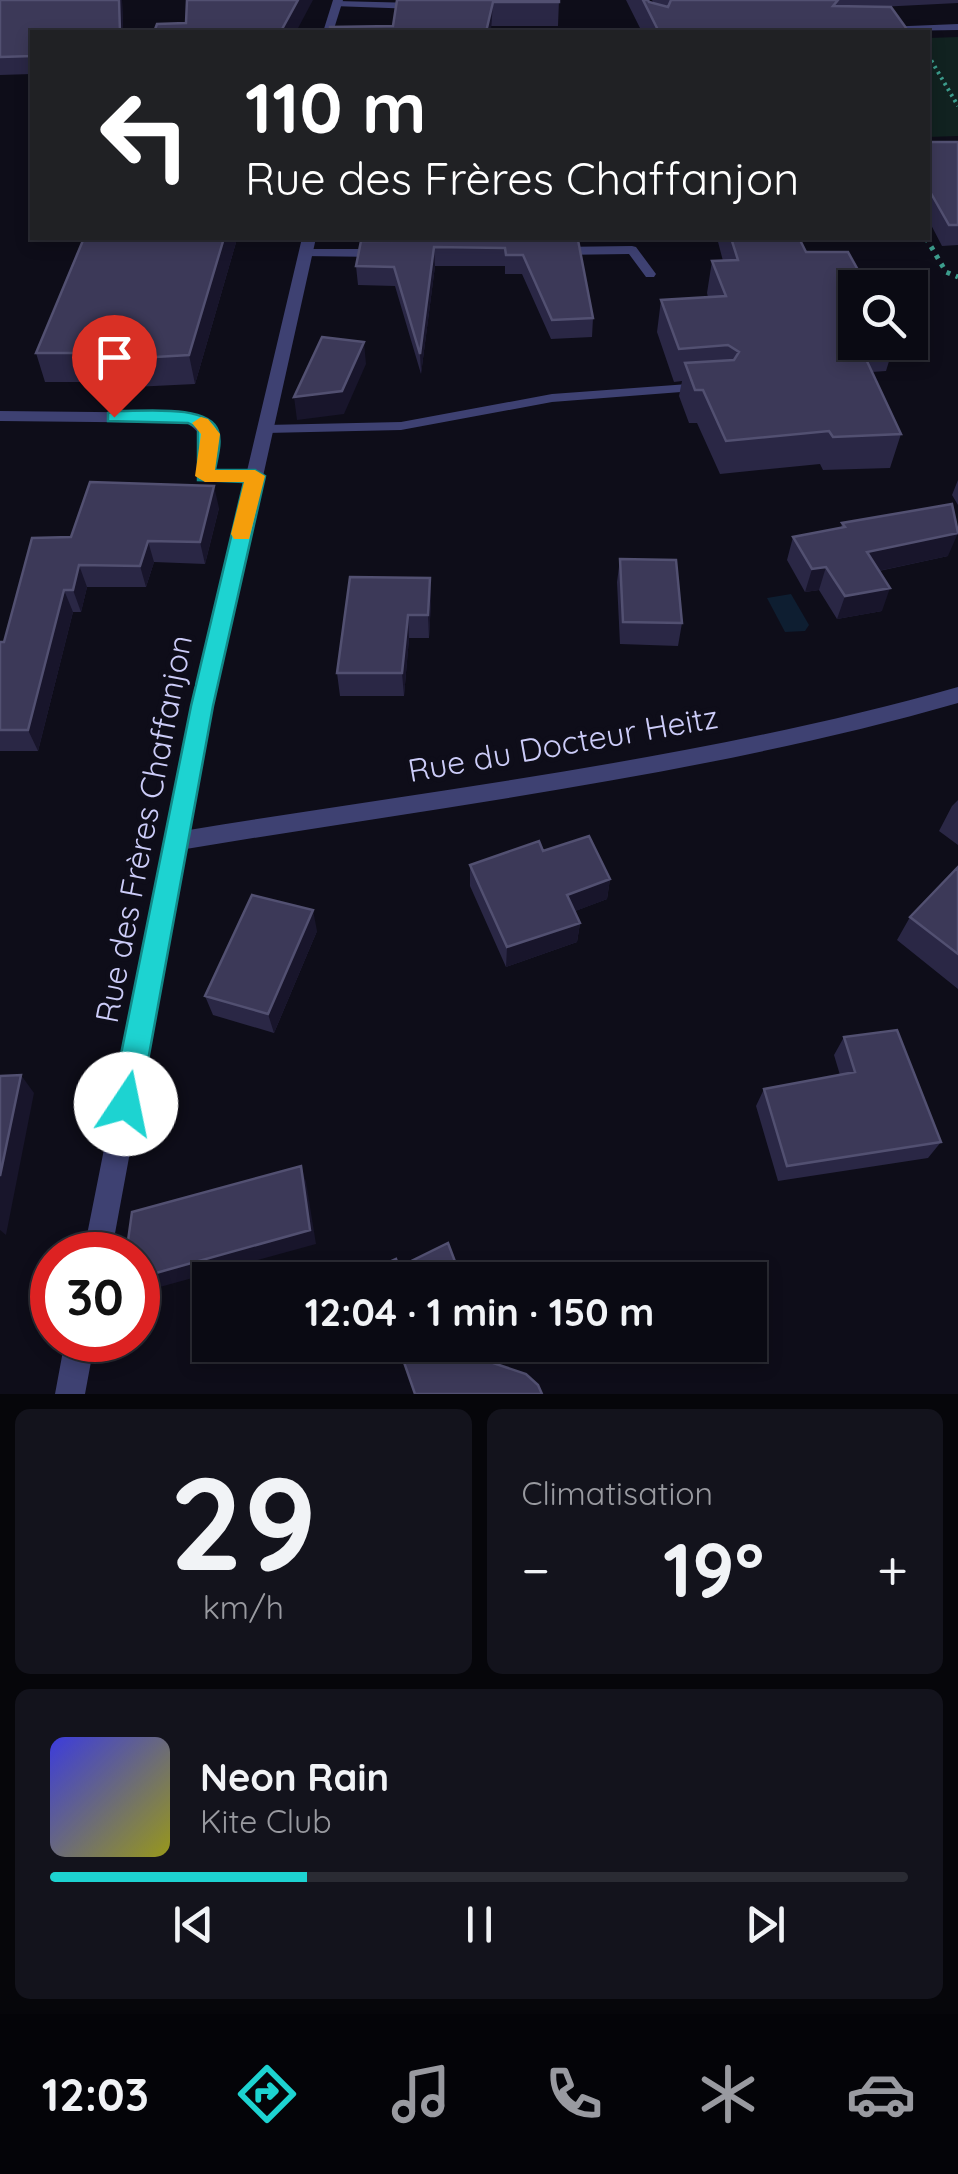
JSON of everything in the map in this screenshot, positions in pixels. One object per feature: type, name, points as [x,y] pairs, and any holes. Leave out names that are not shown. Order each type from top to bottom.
[{"type":"street","points":[[329,30],[337,2]]},
{"type":"street","points":[[884,30],[958,27]]},
{"type":"street","name":"Rue des Frères Chaffanjon","points":[[101,1232],[176,840],[308,246]]},
{"type":"street","points":[[0,416],[191,418],[206,424],[210,434],[205,476],[255,476]]},
{"type":"street","name":"Rue du Docteur Heitz","points":[[176,840],[657,763],[853,725],[958,695]]},
{"type":"street","points":[[70,1394],[76,1362]]},
{"type":"lane","points":[[337,2],[436,6]]},
{"type":"lane","name":"Rue des Frères Chaffanjon","points":[[308,246],[402,252]]},
{"type":"lane","points":[[536,251],[632,250],[650,274]]},
{"type":"lane","points":[[266,429],[401,426],[552,398],[722,386]]},
{"type":"path","points":[[930,58],[958,106]]},
{"type":"path","points":[[927,240],[946,272],[958,277]]},
{"type":"shaded area","points":[[958,37],[958,136],[930,137],[930,38]]},
{"type":"water","points":[[791,594],[809,625],[805,631],[785,632],[767,598]]},
{"type":"building","points":[[0,0],[119,0],[120,30],[30,30],[30,56],[0,57]]},
{"type":"building","points":[[187,0],[298,0],[282,30],[155,30],[157,24],[186,23]]},
{"type":"building","points":[[397,0],[559,0],[493,2],[486,30],[330,30],[393,26]]},
{"type":"building","points":[[643,0],[668,7],[671,0],[838,0],[833,6],[891,7],[908,30],[658,30]]},
{"type":"building","points":[[930,142],[958,142],[958,225],[949,225],[930,192]]},
{"type":"building","points":[[83,240],[223,240],[189,355],[105,360],[107,353],[36,353]]},
{"type":"building","points":[[578,240],[593,318],[552,320],[523,255],[506,255],[505,248],[434,247],[420,354],[394,267],[356,266],[361,241]]},
{"type":"building","points":[[732,240],[800,240],[806,252],[848,252],[858,270],[838,270],[838,360],[866,360],[901,434],[833,437],[829,431],[726,441],[703,390],[695,390],[685,363],[734,360],[739,352],[728,345],[679,349],[661,300],[726,296],[712,261],[738,260]]},
{"type":"building","points":[[322,337],[364,342],[342,391],[294,397]]},
{"type":"building","points":[[90,482],[214,486],[200,542],[148,541],[140,566],[79,565],[73,590],[64,590],[28,730],[0,730],[0,642],[4,642],[32,538],[71,537]]},
{"type":"building","points":[[952,504],[958,533],[867,552],[890,588],[845,596],[826,567],[812,569],[793,537],[845,527],[842,523]]},
{"type":"building","points":[[620,559],[676,560],[682,623],[623,622]]},
{"type":"building","points":[[350,577],[430,578],[428,615],[408,615],[402,673],[337,673]]},
{"type":"building","points":[[589,836],[610,879],[567,895],[580,923],[507,947],[470,865],[539,841],[543,851]]},
{"type":"building","points":[[958,867],[958,954],[910,917]]},
{"type":"building","points":[[252,895],[313,910],[268,1014],[205,996]]},
{"type":"building","points":[[897,1030],[941,1142],[787,1166],[764,1089],[855,1072],[844,1037]]},
{"type":"building","points":[[21,1075],[0,1176],[0,1076]]},
{"type":"building","points":[[301,1166],[310,1230],[160,1272],[160,1232],[129,1232],[132,1212]]},
{"type":"building","points":[[448,1243],[455,1262],[409,1262]]},
{"type":"building","points":[[404,1362],[493,1362],[526,1374],[542,1394],[415,1394]]},
{"type":"slow traffic","points":[[201,423],[206,424],[210,434],[205,476],[255,476],[241,534]]},
{"type":"route","points":[[114,417],[191,418],[206,424],[210,434],[205,476],[255,476],[202,706],[126,1104]]}]
